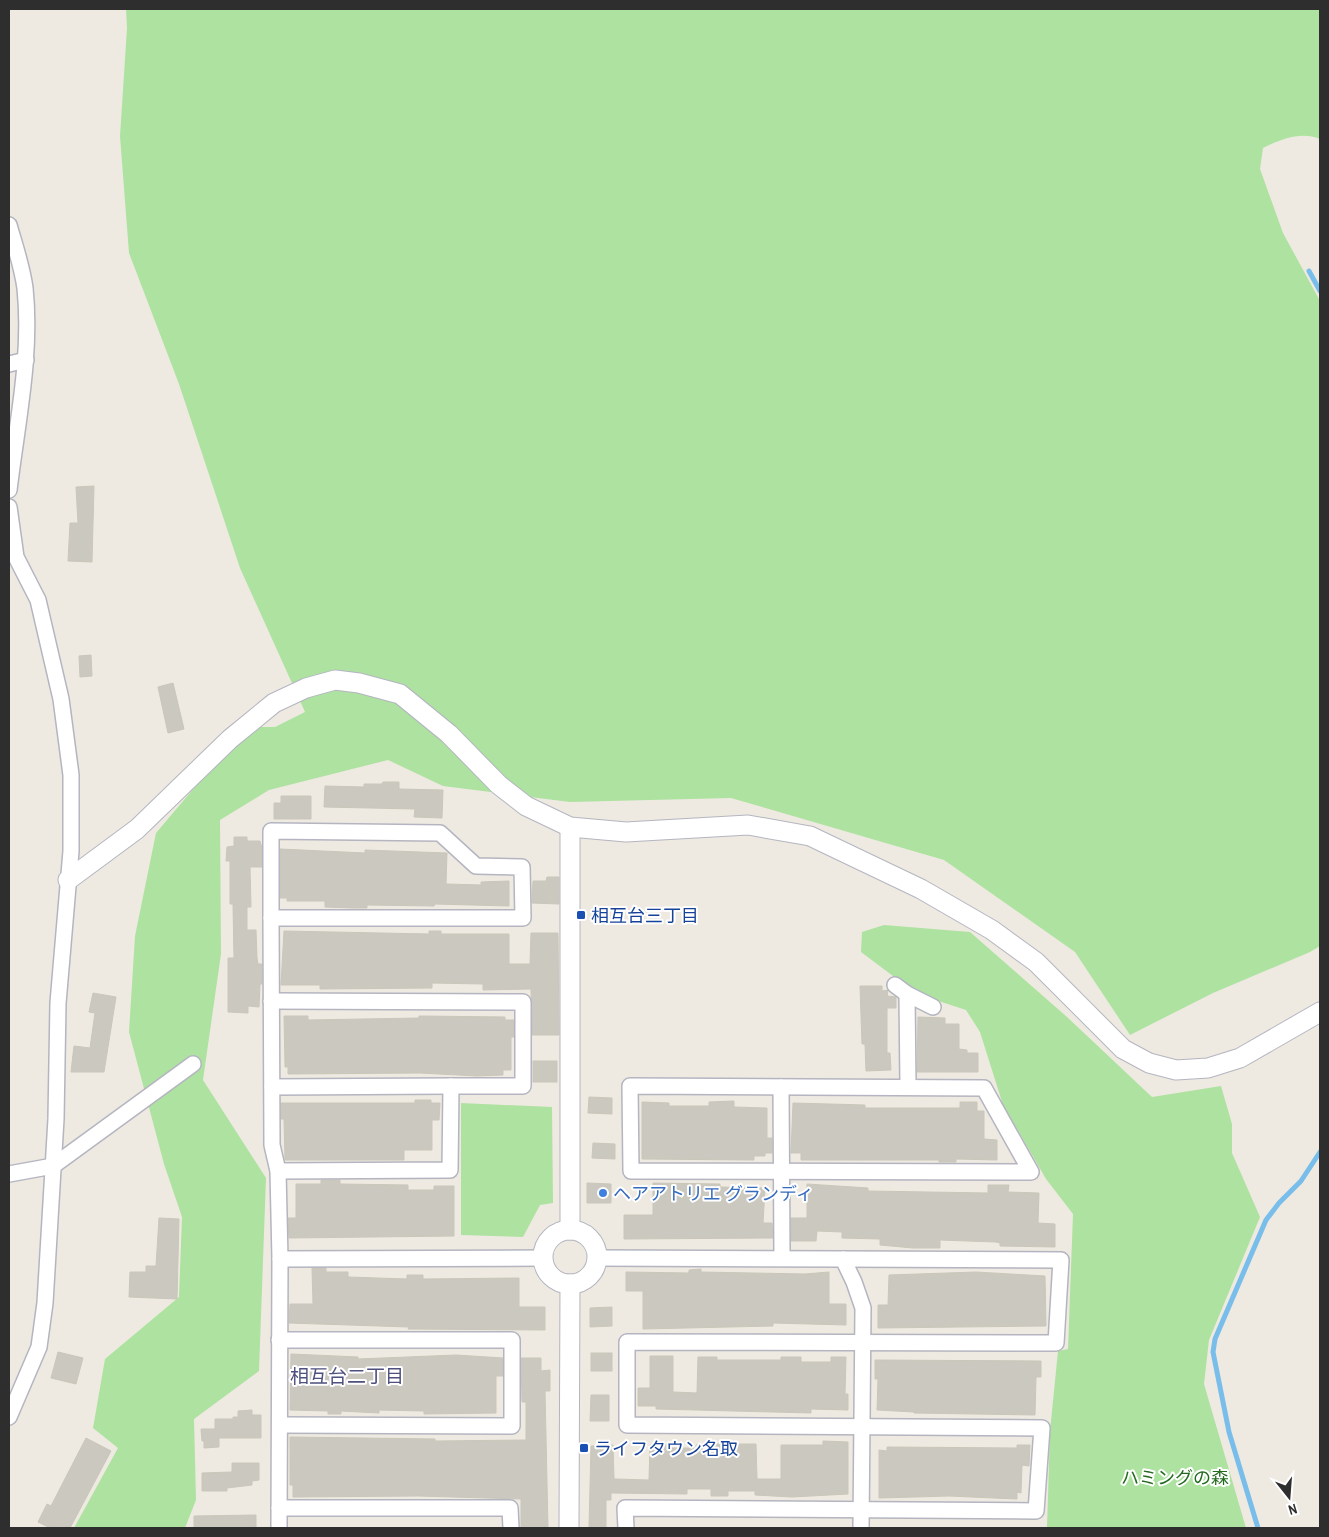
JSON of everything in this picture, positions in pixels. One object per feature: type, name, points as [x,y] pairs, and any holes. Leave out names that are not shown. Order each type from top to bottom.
[{"type":"street","points":[[9,225],[21,264],[25,288],[26,360],[9,490]]},
{"type":"street","points":[[9,364],[26,360]]},
{"type":"street","points":[[9,506],[16,557],[38,600],[61,699],[71,775],[71,851],[58,1002],[53,1166],[45,1303],[39,1347],[9,1417]]},
{"type":"street","points":[[68,880],[137,829],[230,740],[274,702],[306,688],[335,680],[360,683],[400,694],[436,722],[499,785],[526,806],[570,827],[626,832],[748,825],[810,836],[921,890],[992,930],[1036,962],[1123,1049],[1149,1063],[1176,1070],[1208,1068],[1240,1058],[1320,1012]]},
{"type":"street","points":[[570,827],[570,1230]]},
{"type":"street","points":[[271,918],[523,918],[522,867],[476,866],[440,833],[271,832],[271,918],[272,1001],[272,1145],[278,1171],[280,1259],[279,1528]]},
{"type":"street","points":[[895,984],[907,994],[933,1007]]},
{"type":"street","points":[[907,994],[908,1087]]},
{"type":"street","points":[[272,1001],[523,1002],[523,1086],[272,1087]]},
{"type":"street","points":[[9,1174],[53,1166],[193,1064]]},
{"type":"street","points":[[278,1171],[450,1170],[451,1086]]},
{"type":"street","points":[[630,1086],[908,1087],[984,1088],[1031,1172],[631,1171],[630,1086]]},
{"type":"street","points":[[781,1087],[782,1257]]},
{"type":"street","points":[[570,1230],[579,1232],[592,1242],[597,1258],[591,1273],[578,1282],[570,1284],[562,1283],[548,1273],[543,1258],[544,1249],[554,1235],[570,1230]]},
{"type":"street","points":[[597,1258],[782,1257],[1062,1260],[1056,1343],[862,1341],[627,1342],[627,1425],[1042,1428],[1036,1511],[625,1508],[626,1528]]},
{"type":"street","points":[[280,1259],[543,1258]]},
{"type":"street","points":[[843,1259],[863,1308],[861,1528]]},
{"type":"street","points":[[569,1528],[570,1284]]},
{"type":"street","points":[[279,1340],[512,1340],[512,1426],[280,1425]]},
{"type":"street","points":[[279,1508],[510,1508],[511,1528]]},
{"type":"green space","points":[[126,9],[1320,9],[1320,139],[1306,136],[1291,137],[1263,148],[1260,169],[1283,233],[1320,301],[1320,946],[1213,993],[1130,1035],[1075,952],[944,860],[731,798],[570,802],[443,786],[388,760],[269,790],[220,820],[221,954],[203,1080],[266,1178],[259,1371],[194,1419],[196,1500],[185,1528],[74,1528],[118,1448],[93,1428],[105,1359],[179,1297],[182,1217],[164,1164],[129,1032],[135,936],[156,833],[200,781],[257,727],[275,727],[305,712],[240,568],[179,384],[129,253],[120,136],[127,28]]},
{"type":"green space","name":"ハミングの森","points":[[884,925],[970,932],[1067,1017],[1152,1097],[1221,1086],[1232,1124],[1232,1153],[1260,1217],[1209,1340],[1204,1384],[1246,1528],[1047,1528],[1050,1431],[1058,1351],[1068,1349],[1073,1214],[1046,1179],[1003,1105],[980,1032],[966,1010],[917,994],[861,952],[862,932]]},
{"type":"green space","points":[[461,1103],[552,1107],[553,1203],[540,1205],[523,1237],[461,1235]]},
{"type":"building","points":[[94,486],[92,562],[68,561],[70,523],[78,523],[76,487]]},
{"type":"building","points":[[91,655],[92,676],[80,677],[79,656]]},
{"type":"building","points":[[173,683],[184,729],[168,733],[158,687]]},
{"type":"building","points":[[383,782],[399,782],[399,789],[443,790],[442,818],[414,817],[415,809],[324,807],[325,786],[364,787],[364,784],[382,784]]},
{"type":"building","points":[[281,796],[311,796],[311,819],[274,819],[274,803],[281,803]]},
{"type":"building","points":[[234,837],[247,837],[247,841],[260,841],[262,848],[262,867],[250,867],[251,907],[247,907],[247,930],[256,930],[258,964],[262,964],[262,984],[260,984],[259,1007],[248,1006],[248,1013],[228,1012],[228,958],[234,958],[233,904],[230,904],[230,861],[226,861],[227,847],[234,846]]},
{"type":"building","points":[[280,849],[365,853],[365,850],[447,853],[446,884],[481,885],[481,882],[509,881],[509,906],[435,904],[434,906],[367,905],[367,908],[353,908],[325,907],[325,901],[287,901],[287,898],[280,898]]},
{"type":"building","points":[[547,877],[559,877],[559,904],[532,903],[533,881],[546,881]]},
{"type":"building","points":[[284,931],[429,934],[429,931],[441,931],[441,934],[509,934],[509,964],[530,964],[531,933],[558,933],[559,1035],[532,1035],[531,989],[483,990],[483,984],[432,983],[432,988],[320,989],[320,985],[281,985]]},
{"type":"building","points":[[860,986],[882,986],[882,991],[888,990],[887,996],[896,997],[896,1008],[887,1008],[887,1053],[890,1053],[891,1070],[866,1071],[865,1044],[862,1044]]},
{"type":"building","points":[[93,993],[116,997],[104,1072],[71,1072],[74,1046],[90,1048],[95,1013],[89,1012]]},
{"type":"building","points":[[284,1016],[308,1016],[308,1020],[419,1018],[419,1016],[505,1017],[505,1020],[514,1020],[514,1037],[511,1037],[511,1070],[503,1070],[503,1075],[477,1076],[420,1073],[288,1074],[288,1067],[285,1067]]},
{"type":"building","points":[[918,1017],[945,1018],[945,1024],[959,1024],[959,1049],[967,1050],[967,1053],[978,1053],[978,1072],[917,1072]]},
{"type":"building","points":[[533,1061],[557,1061],[557,1082],[533,1082]]},
{"type":"building","points":[[589,1097],[612,1098],[612,1114],[588,1113]]},
{"type":"building","points":[[415,1100],[431,1100],[431,1103],[440,1103],[439,1120],[432,1120],[432,1150],[404,1150],[404,1160],[285,1160],[284,1119],[281,1119],[281,1103],[415,1103]]},
{"type":"building","points":[[734,1101],[734,1107],[767,1108],[767,1138],[772,1138],[772,1153],[765,1153],[765,1156],[754,1156],[754,1160],[642,1159],[642,1102],[669,1103],[669,1106],[709,1106],[709,1102]]},
{"type":"building","points":[[960,1102],[977,1102],[977,1111],[984,1111],[984,1139],[997,1140],[997,1160],[956,1159],[956,1162],[939,1162],[939,1160],[801,1160],[801,1153],[791,1153],[793,1103],[865,1105],[865,1108],[960,1108]]},
{"type":"building","points":[[593,1143],[615,1144],[615,1159],[592,1158]]},
{"type":"building","points":[[321,1180],[340,1180],[340,1184],[408,1185],[408,1190],[434,1190],[434,1186],[454,1186],[454,1236],[289,1238],[288,1218],[296,1218],[296,1184],[321,1184]]},
{"type":"building","points":[[587,1183],[611,1184],[611,1203],[587,1203]]},
{"type":"building","points":[[653,1183],[720,1184],[720,1187],[765,1188],[763,1223],[772,1223],[773,1238],[624,1239],[624,1215],[653,1215]]},
{"type":"building","points":[[807,1184],[868,1188],[868,1191],[988,1193],[988,1185],[1009,1185],[1008,1192],[1039,1193],[1038,1223],[1055,1224],[1055,1247],[1000,1246],[1000,1243],[996,1242],[940,1240],[940,1248],[913,1248],[880,1245],[880,1239],[842,1238],[842,1232],[817,1231],[816,1241],[791,1241],[791,1218],[807,1218]]},
{"type":"building","points":[[159,1218],[179,1219],[177,1299],[129,1297],[130,1272],[146,1272],[146,1266],[156,1266]]},
{"type":"building","points":[[312,1268],[326,1268],[326,1272],[348,1272],[348,1277],[407,1279],[407,1275],[423,1275],[423,1279],[519,1278],[519,1307],[545,1307],[545,1330],[408,1329],[409,1327],[289,1323],[290,1304],[313,1304]]},
{"type":"building","points":[[701,1269],[701,1272],[805,1274],[829,1272],[829,1304],[846,1304],[846,1325],[773,1323],[773,1326],[643,1329],[643,1291],[626,1291],[626,1272],[689,1273],[689,1270]]},
{"type":"building","points":[[976,1272],[1045,1276],[1046,1326],[878,1328],[878,1305],[888,1305],[889,1275]]},
{"type":"building","points":[[612,1307],[612,1326],[590,1327],[590,1308]]},
{"type":"building","points":[[58,1352],[83,1358],[76,1384],[51,1378]]},
{"type":"building","points":[[591,1353],[612,1353],[612,1371],[591,1371]]},
{"type":"building","points":[[291,1354],[358,1357],[358,1359],[456,1355],[503,1358],[503,1376],[496,1376],[496,1413],[424,1414],[424,1411],[379,1410],[379,1413],[341,1411],[341,1414],[328,1414],[328,1411],[290,1410]]},
{"type":"building","points":[[650,1356],[673,1356],[673,1392],[697,1393],[698,1357],[717,1357],[717,1360],[781,1360],[781,1357],[801,1357],[801,1362],[831,1362],[831,1357],[846,1357],[845,1394],[848,1394],[848,1410],[811,1409],[811,1413],[656,1409],[656,1406],[638,1406],[638,1388],[650,1388]]},
{"type":"building","points":[[521,1358],[541,1358],[541,1371],[550,1370],[550,1391],[545,1391],[548,1528],[521,1528],[521,1499],[418,1496],[293,1497],[293,1485],[290,1485],[290,1437],[435,1439],[435,1441],[526,1440],[526,1402],[522,1402]]},
{"type":"building","points":[[875,1360],[1041,1361],[1041,1377],[1036,1377],[1035,1415],[914,1413],[877,1410],[878,1379],[875,1379]]},
{"type":"building","points":[[591,1395],[609,1395],[609,1421],[590,1421]]},
{"type":"building","points":[[252,1410],[252,1415],[261,1415],[261,1438],[219,1438],[219,1447],[204,1448],[201,1429],[215,1429],[215,1419],[233,1419],[233,1417],[238,1417],[238,1411]]},
{"type":"building","points":[[86,1438],[111,1451],[70,1528],[50,1528],[38,1522],[47,1504],[51,1506]]},
{"type":"building","points":[[823,1441],[848,1442],[848,1494],[792,1497],[755,1495],[755,1491],[728,1491],[728,1496],[711,1496],[711,1489],[687,1489],[687,1494],[611,1493],[611,1500],[606,1500],[606,1528],[589,1528],[591,1446],[613,1445],[614,1479],[649,1480],[650,1445],[671,1444],[671,1448],[696,1448],[696,1445],[705,1444],[756,1444],[757,1479],[781,1479],[781,1445],[823,1445]]},
{"type":"building","points":[[1017,1445],[1030,1445],[1029,1466],[1022,1465],[1021,1493],[1017,1492],[1017,1499],[949,1496],[879,1498],[879,1450],[887,1451],[887,1447],[1017,1448]]},
{"type":"building","points":[[232,1463],[259,1463],[259,1480],[252,1481],[252,1485],[227,1488],[227,1491],[202,1491],[202,1473],[232,1472]]},
{"type":"building","points":[[256,1515],[256,1528],[194,1528],[194,1516]]},
{"type":"waterway","points":[[1309,271],[1320,291]]},
{"type":"waterway","points":[[1258,1528],[1229,1432],[1213,1352],[1215,1339],[1266,1220],[1279,1203],[1301,1181],[1320,1152]]},
{"type":"place","name":"相互台三丁目","points":[[581,915]]},
{"type":"place","name":"ヘアアトリエ グランディ","points":[[603,1193]]},
{"type":"place","name":"ライフタウン名取","points":[[584,1448]]},
{"type":"district","name":"相互台二丁目","points":[[347,1376]]}]
